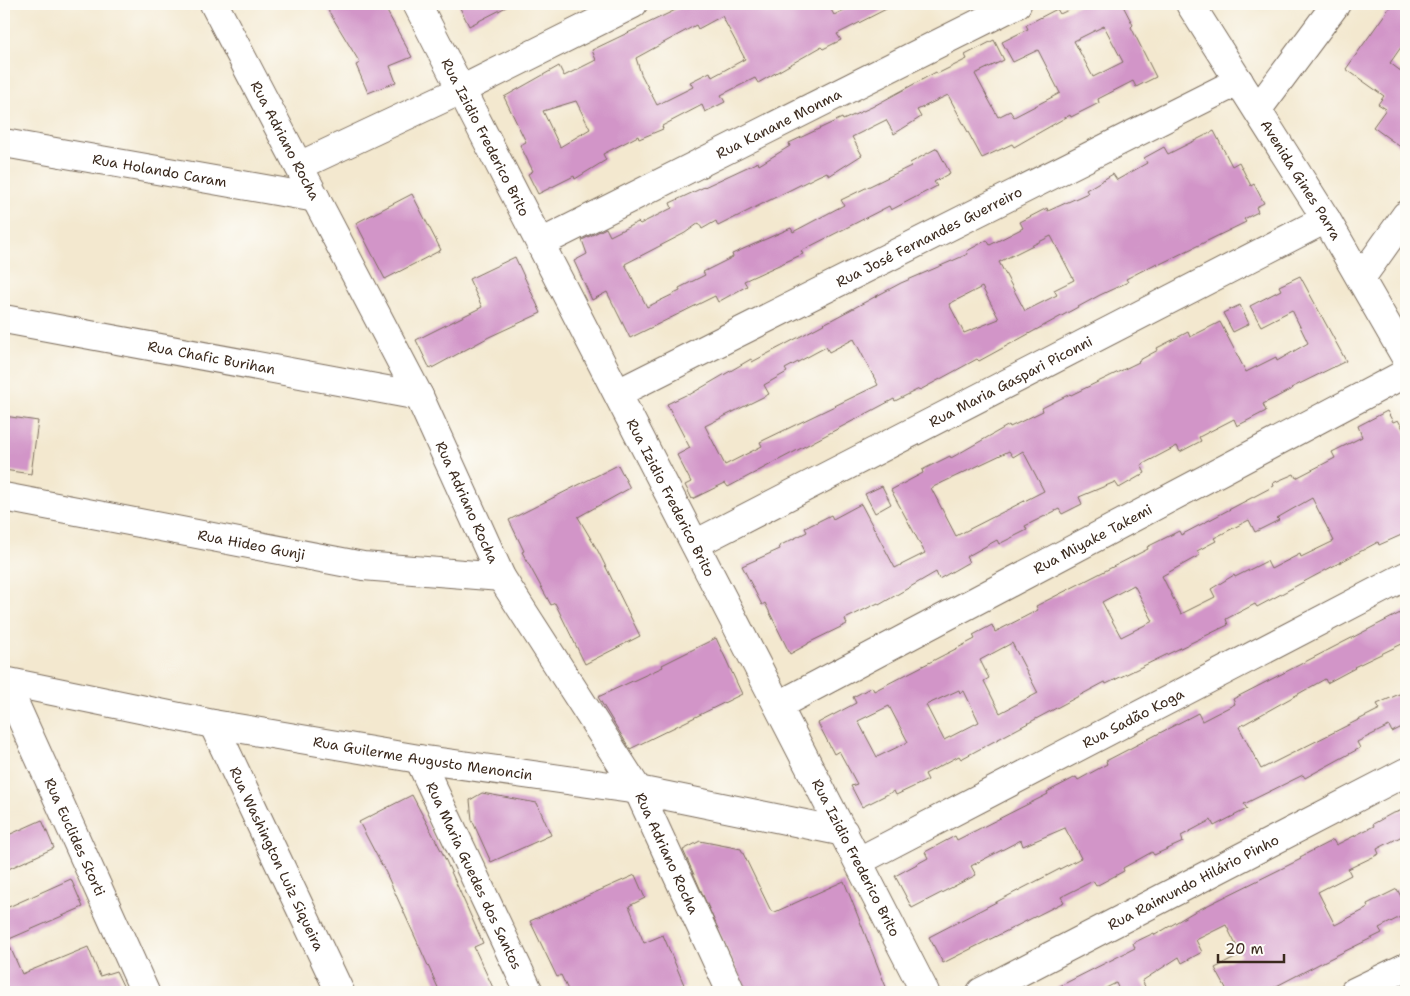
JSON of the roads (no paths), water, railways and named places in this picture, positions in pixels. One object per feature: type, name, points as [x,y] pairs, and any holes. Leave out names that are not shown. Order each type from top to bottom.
[{"type":"street","name":"Rua Izidio Frederico Brito","points":[[417,4],[925,992]]},
{"type":"street","points":[[299,166],[462,90],[633,4]]},
{"type":"street","name":"Rua Kanane Monma","points":[[541,243],[1017,4]]},
{"type":"street","name":"Avenida Gines Parra","points":[[1190,4],[1258,109],[1326,220],[1406,358]]},
{"type":"street","points":[[1258,109],[1336,4]]},
{"type":"street","name":"Rua Adriano Rocha","points":[[210,5],[299,166],[419,396],[501,577],[638,790],[731,992]]},
{"type":"street","name":"Rua José Fernandes Guerreiro","points":[[618,393],[1239,81]]},
{"type":"street","name":"Rua Holando Caram","points":[[4,143],[316,198]]},
{"type":"street","points":[[1361,278],[1406,215]]},
{"type":"street","name":"Rua Maria Gaspari Piconni","points":[[695,544],[1326,220]]},
{"type":"street","name":"Rua Chafic Burihan","points":[[4,319],[419,396]]},
{"type":"street","name":"Rua Miyake Takemi","points":[[779,705],[1406,373]]},
{"type":"street","name":"Rua Hideo Gunji","points":[[4,497],[363,566],[501,577]]},
{"type":"street","name":"Rua Sadão Koga","points":[[859,862],[1406,576]]},
{"type":"street","name":"Rua Guilerme Augusto Menoncin","points":[[4,682],[213,724],[420,759],[638,790],[844,832]]},
{"type":"street","name":"Rua Euclides Storti","points":[[4,682],[144,992]]},
{"type":"street","name":"Rua Washington Luiz Siqueira","points":[[213,724],[340,992]]},
{"type":"street","name":"Rua Maria Guedes dos Santos","points":[[420,759],[529,992]]},
{"type":"street","name":"Rua Raimundo Hilário Pinho","points":[[980,992],[1406,772]]},
{"type":"street","points":[[1354,992],[1406,966]]}]
